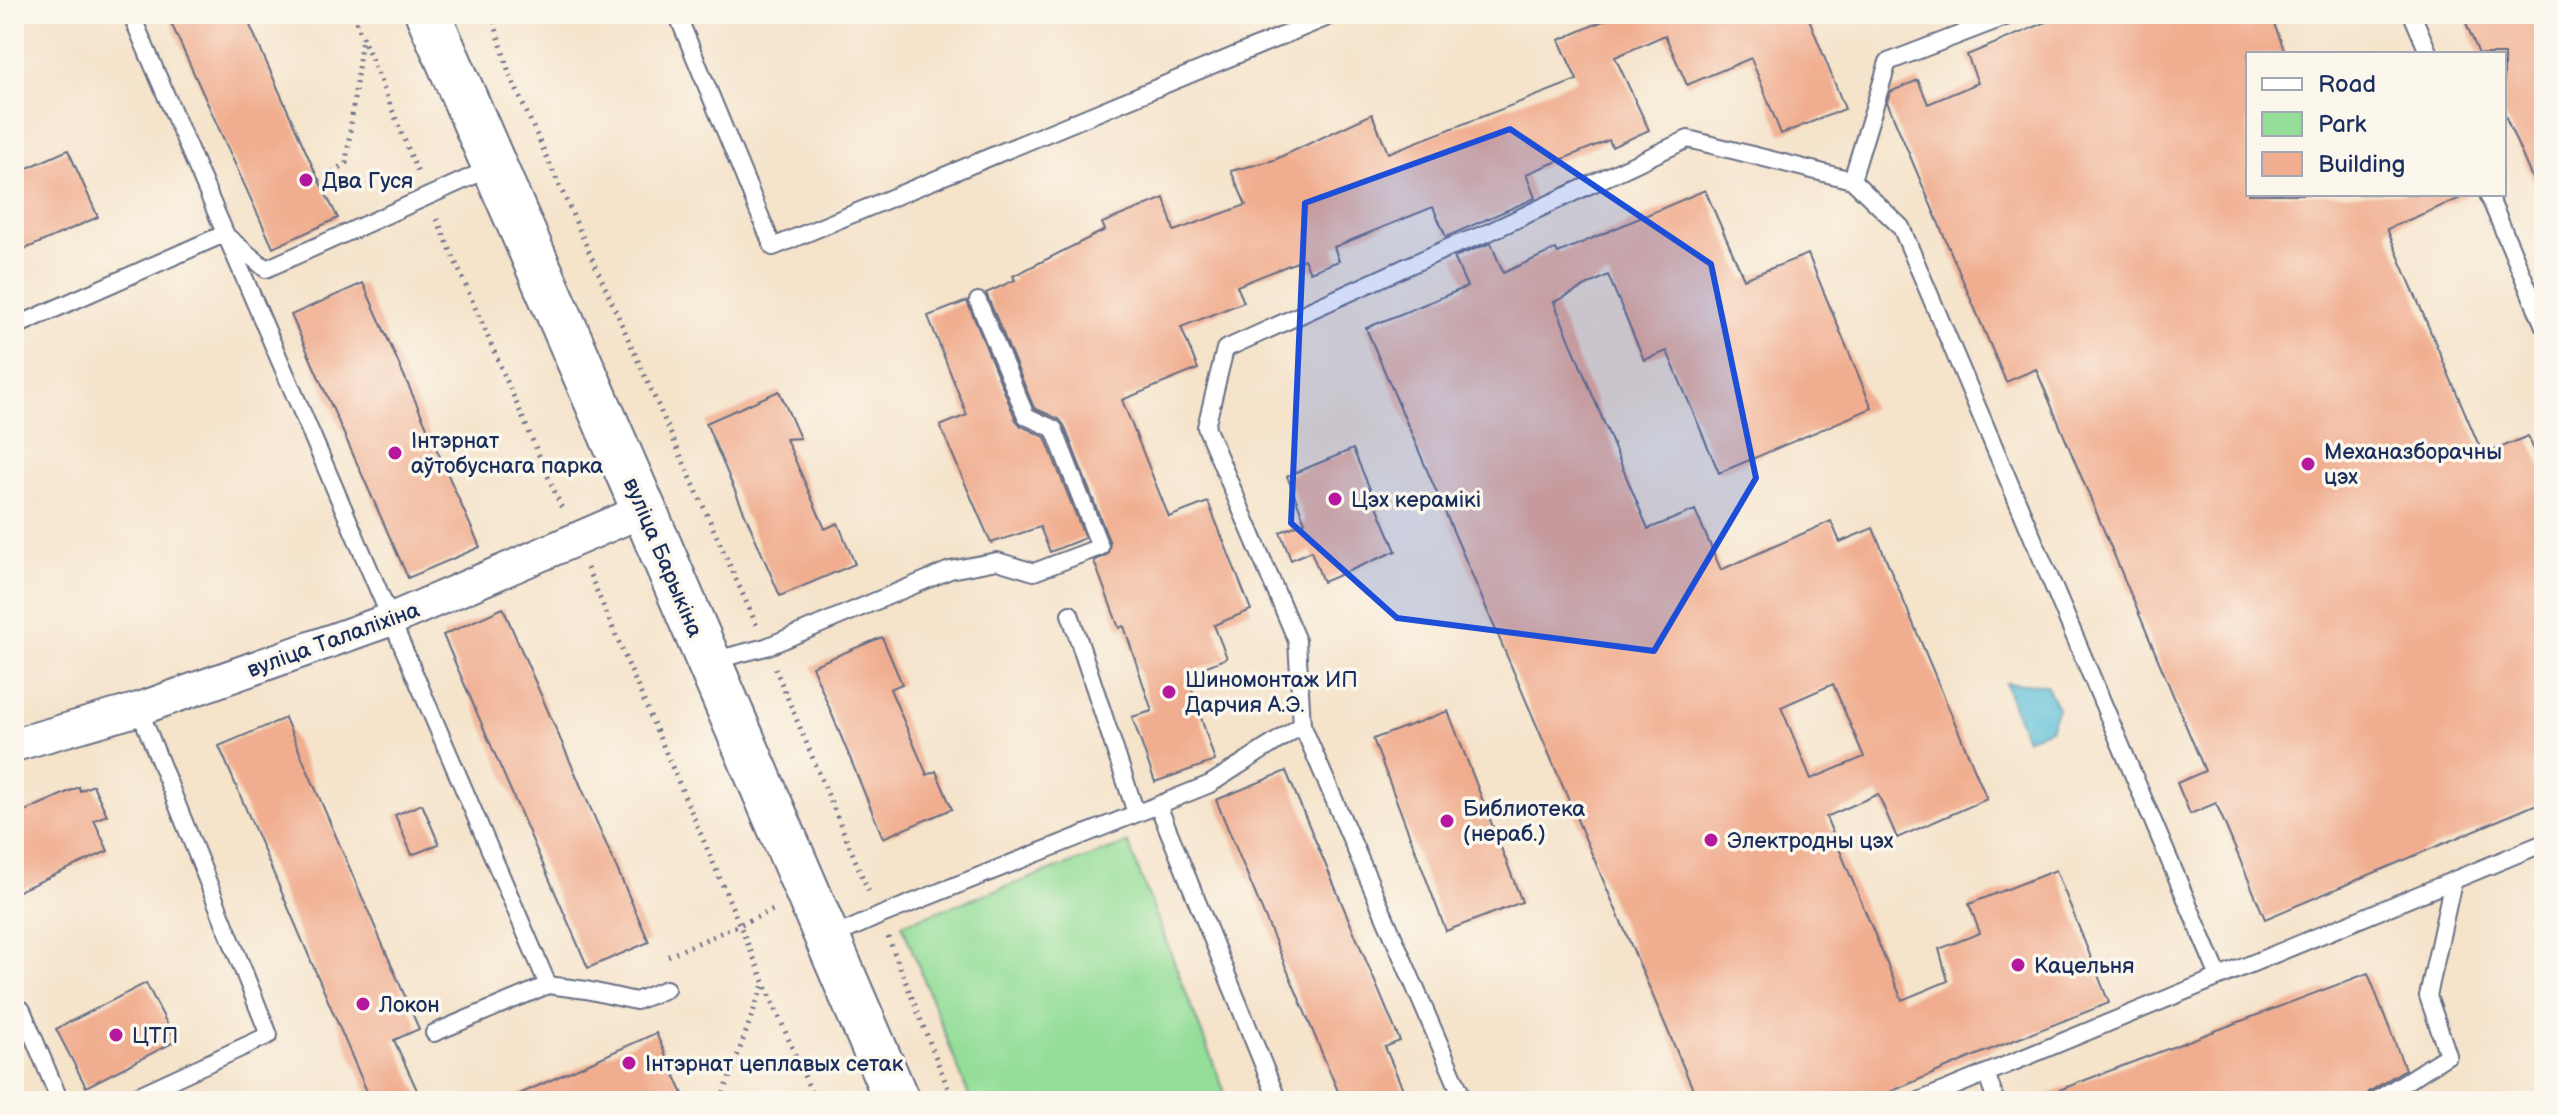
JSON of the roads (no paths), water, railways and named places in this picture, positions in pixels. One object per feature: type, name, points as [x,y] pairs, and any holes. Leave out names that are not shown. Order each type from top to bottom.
[{"type":"main road","name":"вуліца Барыкіна","points":[[428,14],[897,1101]]},
{"type":"street","name":"вуліца Талаліхіна","points":[[14,745],[139,709],[392,619],[644,510]]},
{"type":"lane","points":[[131,14],[548,985]]},
{"type":"lane","points":[[677,14],[773,247],[1335,14]]},
{"type":"lane","points":[[1852,180],[1888,62],[2013,14]]},
{"type":"lane","points":[[2412,14],[2428,52]]},
{"type":"lane","points":[[1464,1101],[1302,725],[1297,641],[1206,427],[1225,349],[1487,233],[1688,139],[1852,180],[1901,227],[2219,977]]},
{"type":"lane","points":[[224,234],[266,269],[495,166]]},
{"type":"lane","points":[[2489,196],[2544,326]]},
{"type":"lane","points":[[14,327],[224,234]]},
{"type":"lane","points":[[709,661],[766,647],[950,570],[997,561],[1034,572],[1100,547],[1054,429],[1026,416],[978,301]]},
{"type":"lane","points":[[1070,614],[1136,813]]},
{"type":"lane","points":[[126,1101],[269,1035],[139,709]]},
{"type":"lane","points":[[829,939],[879,916],[1210,784],[1302,725]]},
{"type":"lane","points":[[1158,805],[1278,1101]]},
{"type":"lane","points":[[1919,1101],[2544,843]]},
{"type":"lane","points":[[2375,1101],[2448,1055],[2428,996],[2453,881]]},
{"type":"lane","points":[[434,1033],[548,985],[636,1001],[666,989]]},
{"type":"lane","points":[[22,1010],[60,1101]]},
{"type":"lane","points":[[1986,1073],[1996,1101]]},
{"type":"water","points":[[2005,683],[2046,685],[2058,708],[2050,729],[2026,739]]},
{"type":"place","name":"Два Гуся","points":[[306,180]]},
{"type":"place","name":"Інтэрнат аўтобуснага парка","points":[[395,453]]},
{"type":"place","name":"Механазборачны цэх","points":[[2308,464]]},
{"type":"place","name":"Цэх керамікі","points":[[1335,499]]},
{"type":"place","name":"Шиномонтаж ИП Дарчия А.Э.","points":[[1169,692]]},
{"type":"place","name":"Библиотека (нераб.)","points":[[1447,821]]},
{"type":"place","name":"Электродны цэх","points":[[1711,840]]},
{"type":"place","name":"Кацельня","points":[[2018,965]]},
{"type":"place","name":"Локон","points":[[363,1004]]},
{"type":"place","name":"ЦТП","points":[[116,1035]]},
{"type":"place","name":"Інтэрнат цеплавых сетак","points":[[629,1063]]}]
